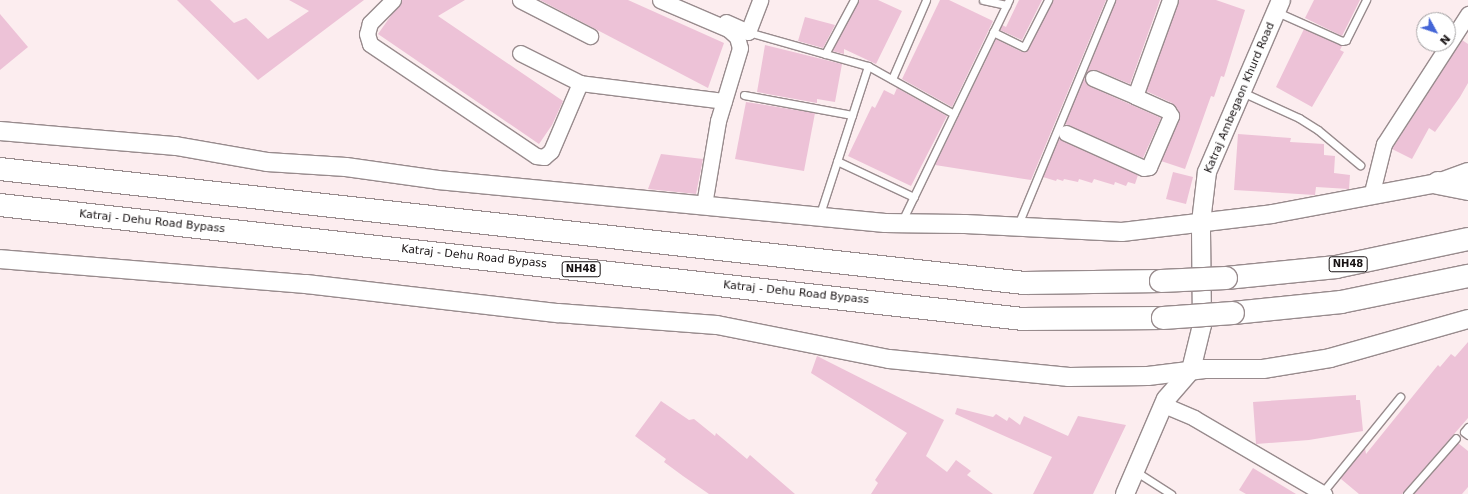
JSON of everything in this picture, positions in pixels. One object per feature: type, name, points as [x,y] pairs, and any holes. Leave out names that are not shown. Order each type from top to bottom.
[{"type":"highway","name":"NH48","points":[[0,169],[1025,283],[1161,281],[1226,278],[1336,266],[1468,239]]},
{"type":"highway","points":[[1438,183],[1468,189]]},
{"type":"highway","name":"Katraj - Dehu Road Bypass","points":[[0,205],[1023,319],[1163,318],[1233,313],[1341,302],[1468,276]]},
{"type":"street","points":[[393,0],[370,23],[367,34],[370,44],[536,156],[544,157],[550,151],[580,83]]},
{"type":"street","points":[[520,0],[590,36]]},
{"type":"street","points":[[660,0],[728,29],[737,37],[740,48],[724,101],[704,205]]},
{"type":"street","points":[[674,0],[748,32],[760,0]]},
{"type":"street","points":[[1135,96],[1170,0]]},
{"type":"street","name":"Katraj Ambegaon Khurd Road","points":[[1191,370],[1202,325],[1202,222],[1207,172],[1279,6]]},
{"type":"street","points":[[1371,196],[1384,144],[1468,14]]},
{"type":"street","points":[[520,53],[580,83],[724,101]]},
{"type":"street","points":[[1066,134],[1144,168],[1149,167],[1171,116],[1168,111],[1093,78]]},
{"type":"street","points":[[0,131],[176,146],[268,162],[346,167],[438,180],[819,217],[902,223],[1122,232],[1272,214],[1438,183],[1468,172]]},
{"type":"street","points":[[0,259],[253,280],[558,313],[717,325],[889,359],[1069,377],[1148,376],[1191,370],[1263,369],[1330,358],[1468,319]]},
{"type":"street","points":[[1125,494],[1164,405],[1191,370]]},
{"type":"street","points":[[1164,405],[1200,421],[1323,494]]},
{"type":"lane","points":[[825,54],[854,0]]},
{"type":"lane","points":[[892,79],[926,0]]},
{"type":"lane","points":[[902,223],[1008,3],[983,0]]},
{"type":"lane","points":[[993,32],[1024,47],[1048,0]]},
{"type":"lane","points":[[1017,227],[1112,0]]},
{"type":"lane","points":[[1279,6],[1342,41],[1346,40],[1366,0]]},
{"type":"lane","points":[[748,32],[868,66],[954,114]]},
{"type":"lane","points":[[819,217],[868,66]]},
{"type":"lane","points":[[1242,92],[1305,122],[1360,165]]},
{"type":"lane","points":[[744,95],[852,115]]},
{"type":"lane","points":[[837,161],[914,197]]},
{"type":"lane","points":[[1323,494],[1400,397]]},
{"type":"lane","points":[[1468,427],[1464,432],[1468,436]]},
{"type":"lane","points":[[1407,494],[1456,438]]},
{"type":"lane","points":[[1135,471],[1171,494]]},
{"type":"building","points":[[177,0],[210,0],[234,23],[246,18],[268,39],[309,11],[289,0],[364,0],[258,80]]},
{"type":"building","points":[[402,0],[465,0],[438,16],[563,101],[552,125],[539,144],[378,34]]},
{"type":"building","points":[[540,0],[628,0],[724,43],[708,88]]},
{"type":"building","points":[[859,0],[878,0],[902,11],[876,64],[844,49],[844,54],[832,51]]},
{"type":"building","points":[[940,0],[949,0],[993,21],[952,107],[902,79]]},
{"type":"building","points":[[1019,0],[1042,0],[1022,40],[1000,30],[1002,25],[1006,27]]},
{"type":"building","points":[[1053,0],[1106,0],[1031,180],[935,165],[996,39],[1022,52],[1027,51]]},
{"type":"building","points":[[1116,0],[1160,0],[1130,84],[1096,70],[1087,72]]},
{"type":"building","points":[[1179,0],[1216,0],[1245,10],[1224,77],[1221,76],[1214,97],[1211,96],[1185,169],[1161,161],[1179,120],[1179,111],[1172,103],[1146,91]]},
{"type":"building","points":[[1314,0],[1360,0],[1342,36],[1305,18]]},
{"type":"building","points":[[0,14],[28,47],[0,70]]},
{"type":"building","points":[[805,17],[835,25],[823,48],[798,41]]},
{"type":"building","points":[[1304,29],[1342,46],[1340,50],[1344,52],[1312,107],[1276,87]]},
{"type":"building","points":[[1462,40],[1468,44],[1468,83],[1460,97],[1435,132],[1429,128],[1412,159],[1392,149],[1454,52],[1456,52]]},
{"type":"building","points":[[765,45],[842,64],[835,102],[817,99],[817,103],[757,92]]},
{"type":"building","points":[[1084,78],[1089,86],[1161,118],[1143,158],[1065,124]]},
{"type":"building","points":[[897,88],[947,116],[911,186],[848,156],[872,106],[875,108],[884,90],[894,95]]},
{"type":"building","points":[[746,102],[815,113],[804,171],[735,159]]},
{"type":"building","points":[[1238,134],[1291,138],[1290,142],[1324,144],[1324,155],[1335,156],[1334,173],[1350,175],[1349,189],[1316,187],[1315,195],[1234,190]]},
{"type":"building","points":[[1059,139],[1138,175],[1135,184],[1128,182],[1126,186],[1115,182],[1114,185],[1094,179],[1092,183],[1079,179],[1078,182],[1064,179],[1063,181],[1057,179],[1056,181],[1043,177]]},
{"type":"building","points":[[661,154],[703,159],[696,194],[648,189]]},
{"type":"building","points":[[1173,172],[1193,177],[1186,204],[1166,199]]},
{"type":"building","points":[[1468,342],[1468,418],[1402,494],[1359,494],[1341,479],[1343,475],[1365,448],[1366,454],[1438,365],[1440,367],[1451,354],[1455,357]]},
{"type":"building","points":[[817,356],[944,420],[926,456],[947,472],[956,460],[971,471],[967,475],[993,494],[871,494],[878,483],[875,480],[907,433],[811,373]]},
{"type":"building","points":[[1356,395],[1356,400],[1360,400],[1363,431],[1309,440],[1256,444],[1253,402]]},
{"type":"building","points":[[661,401],[689,420],[694,419],[715,436],[716,433],[747,459],[750,455],[795,494],[709,494],[683,476],[664,462],[666,459],[635,436]]},
{"type":"building","points":[[957,408],[993,417],[996,414],[1007,421],[1009,417],[1020,425],[1024,416],[1068,436],[1078,416],[1126,425],[1093,494],[1033,494],[1052,457],[955,414]]},
{"type":"building","points":[[1458,443],[1468,451],[1468,487],[1462,494],[1414,494]]},
{"type":"building","points":[[1253,468],[1296,494],[1246,494],[1239,490]]}]
